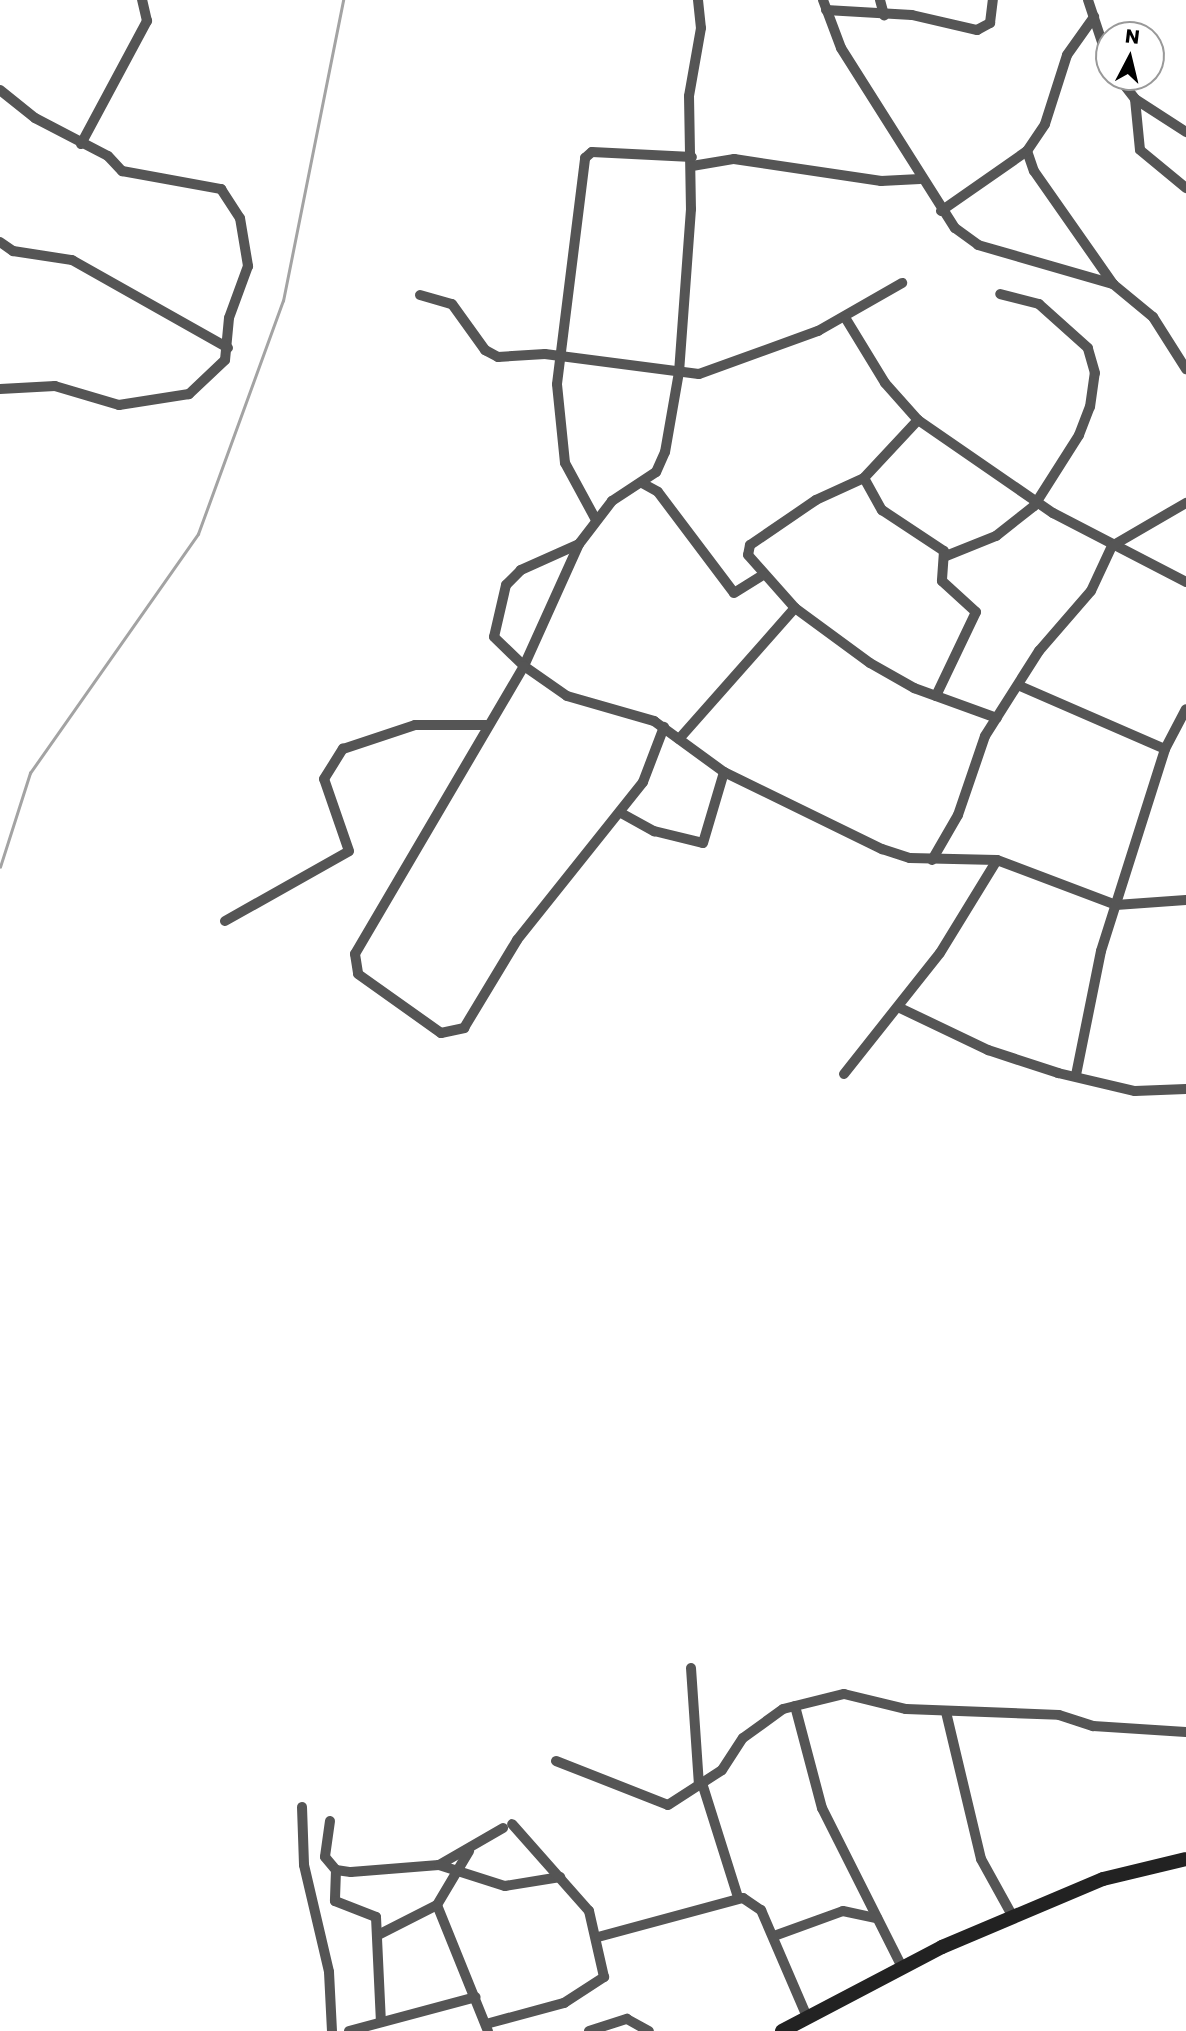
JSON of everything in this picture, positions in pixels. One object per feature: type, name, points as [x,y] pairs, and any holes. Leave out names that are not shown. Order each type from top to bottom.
[{"type":"main road","points":[[782,2031],[902,1968],[1013,1917],[1103,1879],[1186,1859]]},
{"type":"street","points":[[81,144],[147,21],[142,0]]},
{"type":"street","points":[[664,727],[651,768],[621,813],[584,849],[517,940],[464,1028],[441,1032],[369,985],[352,961],[486,725],[524,666],[579,544],[596,520],[642,483],[665,452],[679,372],[692,161],[689,96],[701,28],[698,0]]},
{"type":"street","points":[[880,0],[884,15]]},
{"type":"street","points":[[824,5],[976,30],[990,23],[993,0]]},
{"type":"street","points":[[1088,0],[1095,21]]},
{"type":"street","points":[[824,5],[841,48],[941,211],[978,245],[1113,284]]},
{"type":"street","points":[[941,211],[1027,151],[1045,124],[1067,55],[1094,17]]},
{"type":"street","points":[[0,90],[122,171],[229,196],[246,239],[247,265],[229,318],[228,348],[223,364],[185,396],[119,405],[90,402],[55,386],[0,389]]},
{"type":"street","points":[[1129,91],[1135,99],[1186,132]]},
{"type":"street","points":[[1135,99],[1140,150],[1186,188]]},
{"type":"street","points":[[1027,151],[1034,171],[1113,284],[1153,317],[1186,369]]},
{"type":"street","points":[[596,520],[564,456],[557,355],[586,155],[692,161],[734,159],[881,181],[920,179]]},
{"type":"street","points":[[0,242],[13,251],[67,258],[228,348]]},
{"type":"street","points":[[420,295],[452,304],[490,355],[557,355],[699,374],[735,364],[846,319],[902,283]]},
{"type":"street","points":[[946,556],[1004,531],[1037,502],[1084,424],[1093,357],[1049,310],[1000,294]]},
{"type":"street","points":[[846,319],[885,383],[918,419],[1037,502],[1112,546],[1186,582]]},
{"type":"street","points":[[918,419],[864,478],[816,500],[750,545],[748,555],[795,608],[893,678],[997,718]]},
{"type":"street","points":[[864,478],[882,510],[946,556]]},
{"type":"street","points":[[642,483],[658,492],[736,595],[763,575]]},
{"type":"street","points":[[932,860],[997,718],[1020,686],[1039,651],[1091,591],[1112,546],[1186,503]]},
{"type":"street","points":[[579,544],[521,570],[506,585],[494,637],[524,666],[567,696],[664,727],[724,772],[882,849],[932,860],[997,860],[1116,905],[1186,900]]},
{"type":"street","points":[[936,696],[977,619],[975,608],[942,581],[946,556]]},
{"type":"street","points":[[679,739],[795,608]]},
{"type":"street","points":[[1020,686],[1165,749]]},
{"type":"street","points":[[1076,1075],[1098,961],[1165,749],[1186,709]]},
{"type":"street","points":[[225,921],[349,851],[324,779],[343,749],[415,725],[486,725]]},
{"type":"street","points":[[621,813],[654,831],[704,843],[724,772]]},
{"type":"street","points":[[844,1074],[900,1008],[962,922],[997,860]]},
{"type":"street","points":[[900,1008],[988,1050],[1076,1075],[1135,1091],[1186,1088]]},
{"type":"street","points":[[691,1668],[701,1784],[738,1897]]},
{"type":"street","points":[[556,1761],[668,1805],[729,1763],[743,1738],[795,1706],[844,1695],[946,1712],[1059,1715],[1093,1726],[1186,1732]]},
{"type":"street","points":[[795,1706],[822,1808],[902,1968]]},
{"type":"street","points":[[946,1712],[981,1859],[1013,1917]]},
{"type":"street","points":[[302,1807],[304,1865],[329,1972],[332,2031]]},
{"type":"street","points":[[330,1822],[323,1847],[336,1870],[335,1901],[372,1912],[380,1934],[381,2022]]},
{"type":"street","points":[[437,1905],[487,2028],[564,2003],[598,1983],[604,1967],[598,1937],[589,1912],[560,1877],[507,1826],[469,1851],[439,1865]]},
{"type":"street","points":[[380,1934],[437,1905],[459,1872],[469,1851]]},
{"type":"street","points":[[336,1870],[439,1865],[505,1886],[560,1877]]},
{"type":"street","points":[[598,1937],[639,1923],[680,1919],[738,1897],[758,1906],[774,1937],[807,2017]]},
{"type":"street","points":[[774,1937],[843,1911],[877,1918]]},
{"type":"street","points":[[349,2031],[476,1997]]},
{"type":"street","points":[[589,2031],[627,2019],[649,2031]]},
{"type":"waterway","points":[[0,867],[30,773],[198,534],[283,301],[343,0]]}]
